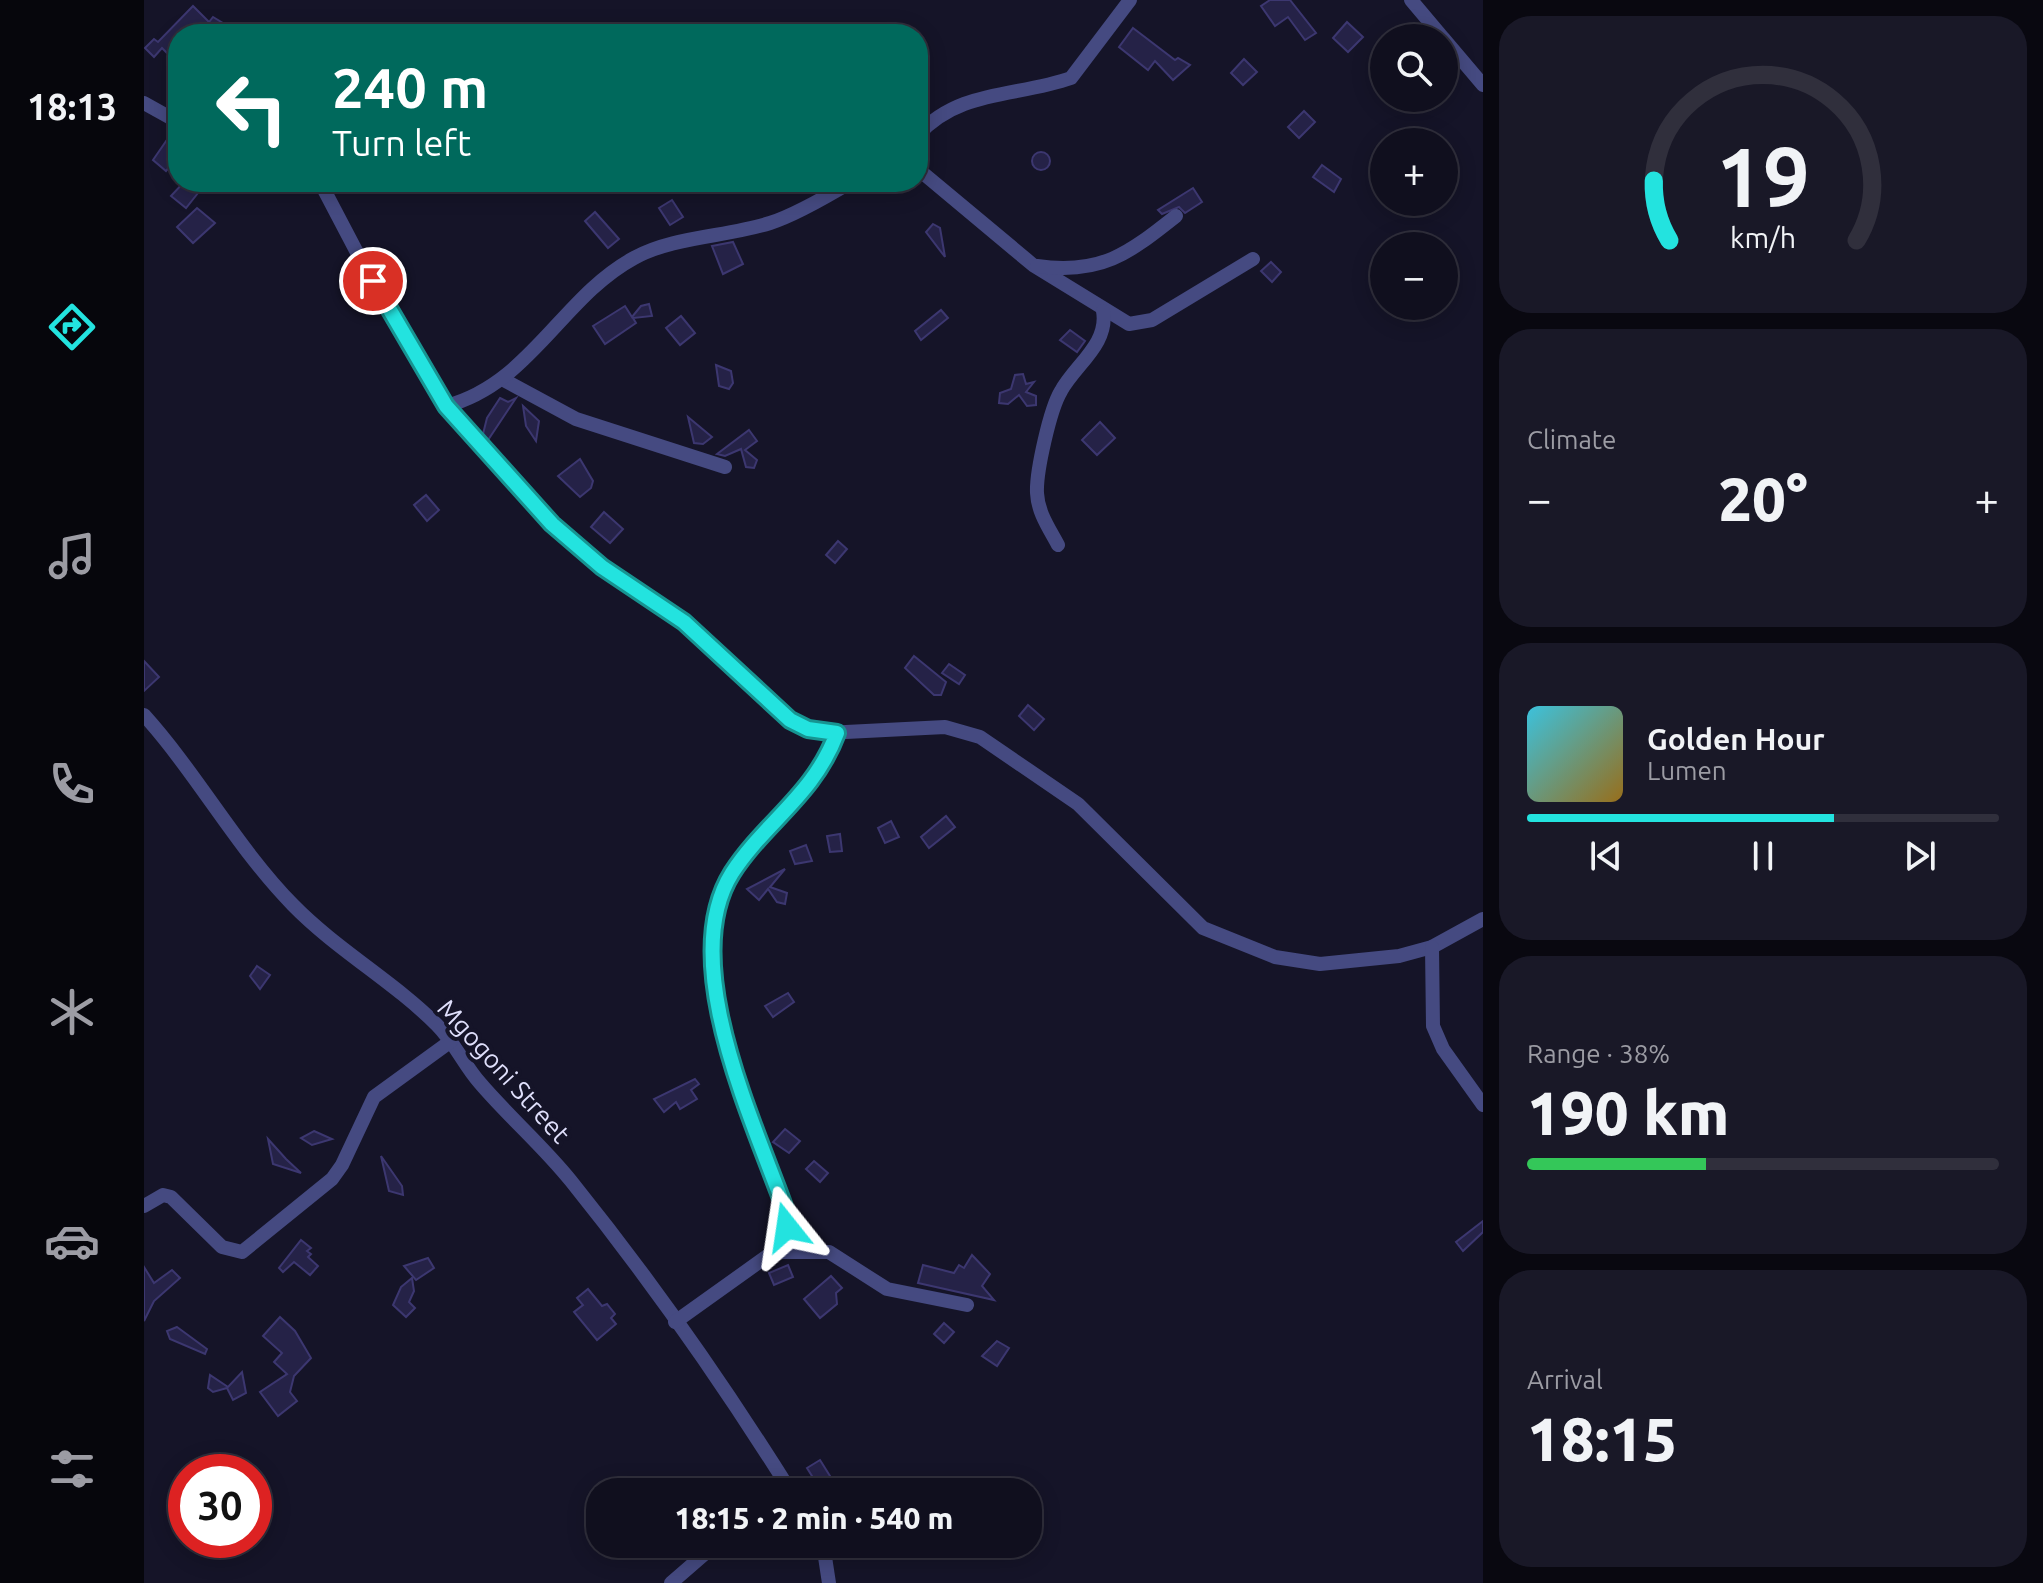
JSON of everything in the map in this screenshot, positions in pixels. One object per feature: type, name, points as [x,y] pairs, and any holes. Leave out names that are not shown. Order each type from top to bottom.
[{"type":"street","points":[[928,126],[942,114],[966,101],[1071,78],[1130,0]]},
{"type":"street","points":[[1411,0],[1432,24]]},
{"type":"street","points":[[1458,55],[1483,85]]},
{"type":"street","points":[[144,104],[168,117]]},
{"type":"street","points":[[928,177],[1033,265],[1103,311],[1129,324],[1139,325],[1253,259]]},
{"type":"street","points":[[325,192],[446,406],[552,524],[602,567],[684,622],[790,720],[808,729],[837,733],[945,727],[989,742],[1078,804],[1203,928],[1262,952],[1298,962],[1320,964],[1377,959],[1432,947],[1483,919]]},
{"type":"street","points":[[446,406],[473,399],[504,380],[581,301],[635,257],[770,223],[831,192]]},
{"type":"street","points":[[1033,265],[1070,269],[1102,265],[1122,256],[1176,216]]},
{"type":"street","points":[[1058,545],[1042,517],[1038,481],[1056,400],[1098,342],[1105,320],[1103,311]]},
{"type":"street","points":[[504,380],[576,419],[725,467]]},
{"type":"street","name":"Mgogoni Street","points":[[144,715],[179,756],[254,861],[292,904],[338,947],[436,1024],[477,1080],[570,1180],[752,1430],[778,1478]]},
{"type":"street","points":[[675,1322],[773,1252],[787,1227],[786,1212],[733,1070],[720,1015],[715,921],[731,876],[815,777],[837,733]]},
{"type":"street","points":[[1432,947],[1433,1026],[1443,1049],[1483,1105]]},
{"type":"street","points":[[144,1206],[163,1195],[171,1197],[222,1247],[242,1252],[332,1179],[374,1097],[451,1041]]},
{"type":"street","points":[[773,1252],[829,1252],[887,1289],[967,1305]]},
{"type":"street","points":[[671,1583],[700,1558]]},
{"type":"street","points":[[825,1558],[829,1583]]},
{"type":"building","points":[[1270,0],[1290,0],[1316,33],[1305,40],[1288,17],[1275,26],[1261,6]]},
{"type":"building","points":[[193,6],[209,22],[213,17],[225,24],[176,24]]},
{"type":"building","points":[[1347,22],[1363,37],[1348,52],[1333,38]]},
{"type":"building","points":[[1133,28],[1175,60],[1178,58],[1190,65],[1173,80],[1155,61],[1148,70],[1119,47]]},
{"type":"building","points":[[168,32],[168,54],[162,48],[154,57],[145,48],[154,39],[158,42]]},
{"type":"building","points":[[1244,59],[1257,72],[1243,85],[1231,73]]},
{"type":"building","points":[[1304,111],[1315,122],[1299,138],[1288,127]]},
{"type":"building","points":[[168,138],[168,169],[166,171],[153,160]]},
{"type":"building","points":[[1041,152],[1050,161],[1041,170],[1032,161]]},
{"type":"building","points":[[1322,165],[1341,179],[1334,192],[1313,177]]},
{"type":"building","points":[[1193,188],[1202,202],[1185,213],[1179,207],[1162,214],[1158,210]]},
{"type":"building","points":[[175,192],[198,193],[186,208],[171,196]]},
{"type":"building","points":[[672,200],[683,217],[670,225],[659,208]]},
{"type":"building","points":[[197,208],[215,223],[193,243],[177,227]]},
{"type":"building","points":[[595,212],[619,239],[608,248],[585,221]]},
{"type":"building","points":[[933,224],[940,228],[945,257],[926,232]]},
{"type":"building","points":[[733,242],[743,264],[723,274],[712,246]]},
{"type":"building","points":[[1271,262],[1281,272],[1272,282],[1261,271]]},
{"type":"building","points":[[649,304],[652,316],[633,318],[636,323],[605,344],[593,326],[625,306],[632,317],[641,306]]},
{"type":"building","points":[[941,310],[948,318],[921,340],[915,331]]},
{"type":"building","points":[[681,316],[695,333],[680,345],[666,328]]},
{"type":"building","points":[[1070,330],[1085,341],[1077,352],[1060,340]]},
{"type":"building","points":[[716,365],[731,371],[733,383],[729,389],[719,386]]},
{"type":"building","points":[[1023,374],[1026,384],[1034,382],[1026,392],[1036,396],[1036,405],[1027,406],[1019,395],[1008,404],[999,403],[1000,393],[1011,389],[1015,375]]},
{"type":"building","points":[[500,398],[508,402],[516,398],[488,440],[483,434],[487,418]]},
{"type":"building","points":[[523,406],[539,421],[536,441],[526,426]]},
{"type":"building","points":[[688,417],[712,437],[703,444],[694,443]]},
{"type":"building","points":[[1100,422],[1115,438],[1097,455],[1082,440]]},
{"type":"building","points":[[749,430],[757,441],[745,450],[757,460],[754,468],[746,467],[741,449],[725,456],[717,454]]},
{"type":"building","points":[[580,459],[593,481],[591,488],[580,497],[558,476]]},
{"type":"building","points":[[426,495],[439,510],[427,521],[414,505]]},
{"type":"building","points":[[604,512],[623,529],[610,543],[591,527]]},
{"type":"building","points":[[838,541],[847,549],[835,563],[826,555]]},
{"type":"building","points":[[914,656],[946,682],[941,695],[934,695],[905,668]]},
{"type":"building","points":[[144,661],[159,677],[144,691]]},
{"type":"building","points":[[949,664],[965,675],[959,684],[942,673]]},
{"type":"building","points":[[1028,705],[1044,719],[1034,730],[1019,716]]},
{"type":"building","points":[[946,816],[955,827],[929,848],[921,837]]},
{"type":"building","points":[[891,821],[899,837],[885,843],[878,828]]},
{"type":"building","points":[[840,834],[842,851],[830,852],[827,836]]},
{"type":"building","points":[[806,845],[812,861],[795,864],[790,851]]},
{"type":"building","points":[[785,869],[770,887],[787,893],[785,904],[777,902],[768,889],[759,900],[747,889]]},
{"type":"building","points":[[257,966],[270,975],[260,989],[250,976]]},
{"type":"building","points":[[788,993],[794,1002],[773,1017],[765,1006]]},
{"type":"building","points":[[695,1079],[699,1084],[691,1090],[697,1099],[680,1109],[676,1102],[664,1112],[654,1099]]},
{"type":"building","points":[[785,1129],[800,1141],[789,1153],[773,1142]]},
{"type":"building","points":[[314,1131],[332,1139],[312,1145],[301,1138]]},
{"type":"building","points":[[268,1139],[286,1159],[301,1173],[273,1164]]},
{"type":"building","points":[[381,1156],[402,1186],[403,1195],[389,1191]]},
{"type":"building","points":[[814,1161],[828,1173],[820,1182],[806,1169]]},
{"type":"building","points":[[1483,1221],[1483,1232],[1463,1251],[1456,1242]]},
{"type":"building","points":[[301,1240],[311,1248],[307,1251],[311,1254],[308,1257],[318,1266],[310,1275],[294,1262],[283,1272],[279,1268]]},
{"type":"building","points":[[972,1255],[990,1274],[982,1286],[994,1300],[918,1283],[923,1265],[954,1273],[959,1265],[964,1268]]},
{"type":"building","points":[[428,1258],[434,1268],[416,1280],[404,1266]]},
{"type":"building","points":[[788,1265],[793,1277],[774,1285],[769,1273]]},
{"type":"building","points":[[144,1267],[154,1283],[172,1270],[180,1278],[154,1301],[144,1321]]},
{"type":"building","points":[[831,1276],[842,1288],[836,1293],[837,1304],[820,1318],[804,1299]]},
{"type":"building","points":[[412,1278],[414,1291],[409,1302],[415,1308],[406,1317],[393,1305],[401,1287]]},
{"type":"building","points":[[588,1289],[602,1306],[607,1304],[615,1314],[611,1318],[616,1324],[597,1340],[574,1312],[583,1305],[577,1298]]},
{"type":"building","points":[[280,1317],[295,1331],[311,1358],[294,1376],[290,1392],[297,1401],[278,1416],[260,1392],[287,1374],[274,1362],[282,1353],[263,1336]]},
{"type":"building","points":[[944,1323],[954,1332],[944,1343],[934,1334]]},
{"type":"building","points":[[177,1327],[207,1349],[205,1354],[170,1339],[167,1331]]},
{"type":"building","points":[[997,1341],[1009,1348],[997,1366],[982,1356]]},
{"type":"building","points":[[242,1372],[246,1393],[233,1400],[227,1388],[213,1392],[208,1388],[210,1375],[228,1387]]},
{"type":"building","points":[[820,1460],[831,1478],[813,1478],[807,1468]]},
{"type":"route","points":[[373,281],[446,406],[552,524],[602,567],[684,622],[790,720],[808,729],[837,733],[815,777],[738,865],[724,891],[715,921],[716,973],[726,1042],[749,1117],[786,1212],[787,1227]]}]
